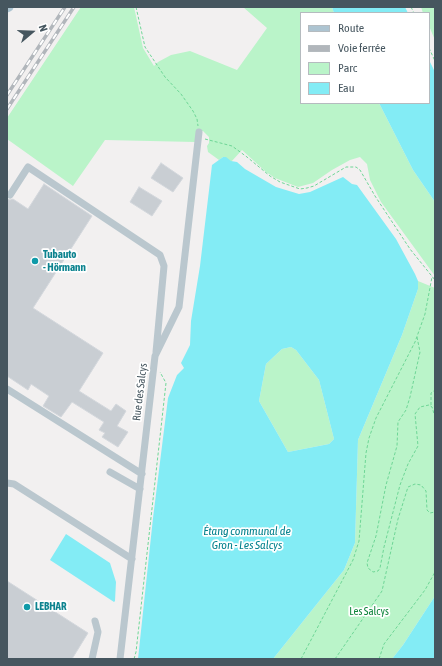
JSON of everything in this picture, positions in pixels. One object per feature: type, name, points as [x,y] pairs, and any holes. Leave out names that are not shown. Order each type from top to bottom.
[{"type":"street","name":"Rue des Salcys","points":[[120,659],[155,359],[179,307],[199,132]]},
{"type":"street","points":[[10,194],[28,167],[160,254],[164,266],[155,359]]},
{"type":"street","points":[[7,389],[142,474]]},
{"type":"street","points":[[110,472],[140,489]]},
{"type":"street","points":[[7,482],[14,484],[132,559]]},
{"type":"street","points":[[92,659],[98,632],[95,621]]},
{"type":"path","points":[[136,7],[145,47],[165,77],[181,94],[193,111],[197,119],[199,132],[203,137],[209,141],[232,146],[270,176],[280,182],[300,189],[314,186],[346,167],[356,167],[360,170],[375,196],[432,278],[435,280]]},
{"type":"path","points":[[430,50],[435,61]]},
{"type":"path","points":[[301,659],[354,560],[359,542],[368,438],[376,418],[417,337],[426,314],[432,278]]},
{"type":"path","points":[[417,337],[420,352],[406,410],[398,422],[397,446],[386,485],[376,536],[367,563],[368,568],[373,572],[378,571],[380,568],[400,485],[408,464],[418,446],[415,414],[422,406],[431,406]]},
{"type":"path","points":[[134,659],[166,383],[155,359]]},
{"type":"path","points":[[435,390],[431,393],[431,406],[435,417]]},
{"type":"path","points":[[335,659],[382,591],[398,519],[408,488],[415,484],[421,485],[426,491],[427,510],[430,513],[435,512]]},
{"type":"path","points":[[379,659],[384,644],[425,590],[435,572]]},
{"type":"green space","points":[[81,7],[134,7],[143,48],[154,66],[171,55],[190,51],[237,70],[267,28],[243,7],[332,7],[334,12],[300,12],[300,104],[380,104],[413,170],[435,202],[435,276],[381,202],[370,180],[367,164],[360,157],[350,160],[313,183],[298,187],[275,178],[266,172],[242,150],[231,162],[223,157],[219,160],[208,152],[207,146],[209,143],[209,137],[203,131],[200,131],[195,142],[105,140],[73,186],[7,139],[7,118]]},
{"type":"green space","points":[[421,7],[435,7],[435,40],[430,28],[430,12],[423,12]]},
{"type":"green space","name":"Les Salcys","points":[[418,281],[435,288],[435,596],[392,659],[273,659],[344,570],[355,543],[358,440],[402,335],[418,289]]},
{"type":"green space","points":[[291,347],[296,350],[319,380],[334,439],[329,444],[288,452],[259,401],[266,364],[282,349]]},
{"type":"water","points":[[332,7],[405,7],[408,12],[334,12]]},
{"type":"water","points":[[430,62],[435,72],[435,202],[413,170],[380,104],[430,104]]},
{"type":"water","name":"Étang communal de Gron - Les Salcys","points":[[223,157],[226,157],[231,161],[237,162],[245,169],[276,187],[299,194],[310,192],[343,177],[352,184],[357,185],[396,239],[415,274],[418,281],[418,289],[402,335],[358,440],[355,543],[344,570],[273,659],[138,659],[168,398],[177,375],[184,368],[181,363],[190,345],[191,321],[200,266],[212,165]],"holes":[[[291,347],[296,350],[319,380],[334,439],[329,444],[288,452],[259,401],[266,364],[282,349]]]},
{"type":"water","points":[[66,534],[110,563],[116,582],[114,602],[50,560]]},
{"type":"water","points":[[435,596],[435,659],[392,659],[403,645]]},
{"type":"building","points":[[161,163],[183,178],[173,192],[151,178]]},
{"type":"building","name":"Tubauto - Hörmann","points":[[44,184],[92,216],[33,308],[103,353],[79,391],[111,411],[116,404],[126,411],[117,426],[128,432],[118,447],[102,437],[105,433],[99,430],[104,422],[72,402],[61,417],[43,406],[49,396],[31,384],[28,390],[7,376],[7,199],[13,199],[28,209]]},
{"type":"building","points":[[139,187],[162,201],[152,216],[130,202]]},
{"type":"building","name":"LEBHAR","points":[[7,581],[88,633],[72,659],[7,659]]},
{"type":"railway","points":[[7,95],[65,7]]},
{"type":"railway","points":[[7,109],[74,7]]},
{"type":"place","name":"Tubauto - Hörmann","points":[[35,261]]},
{"type":"place","name":"LEBHAR","points":[[27,607]]}]
